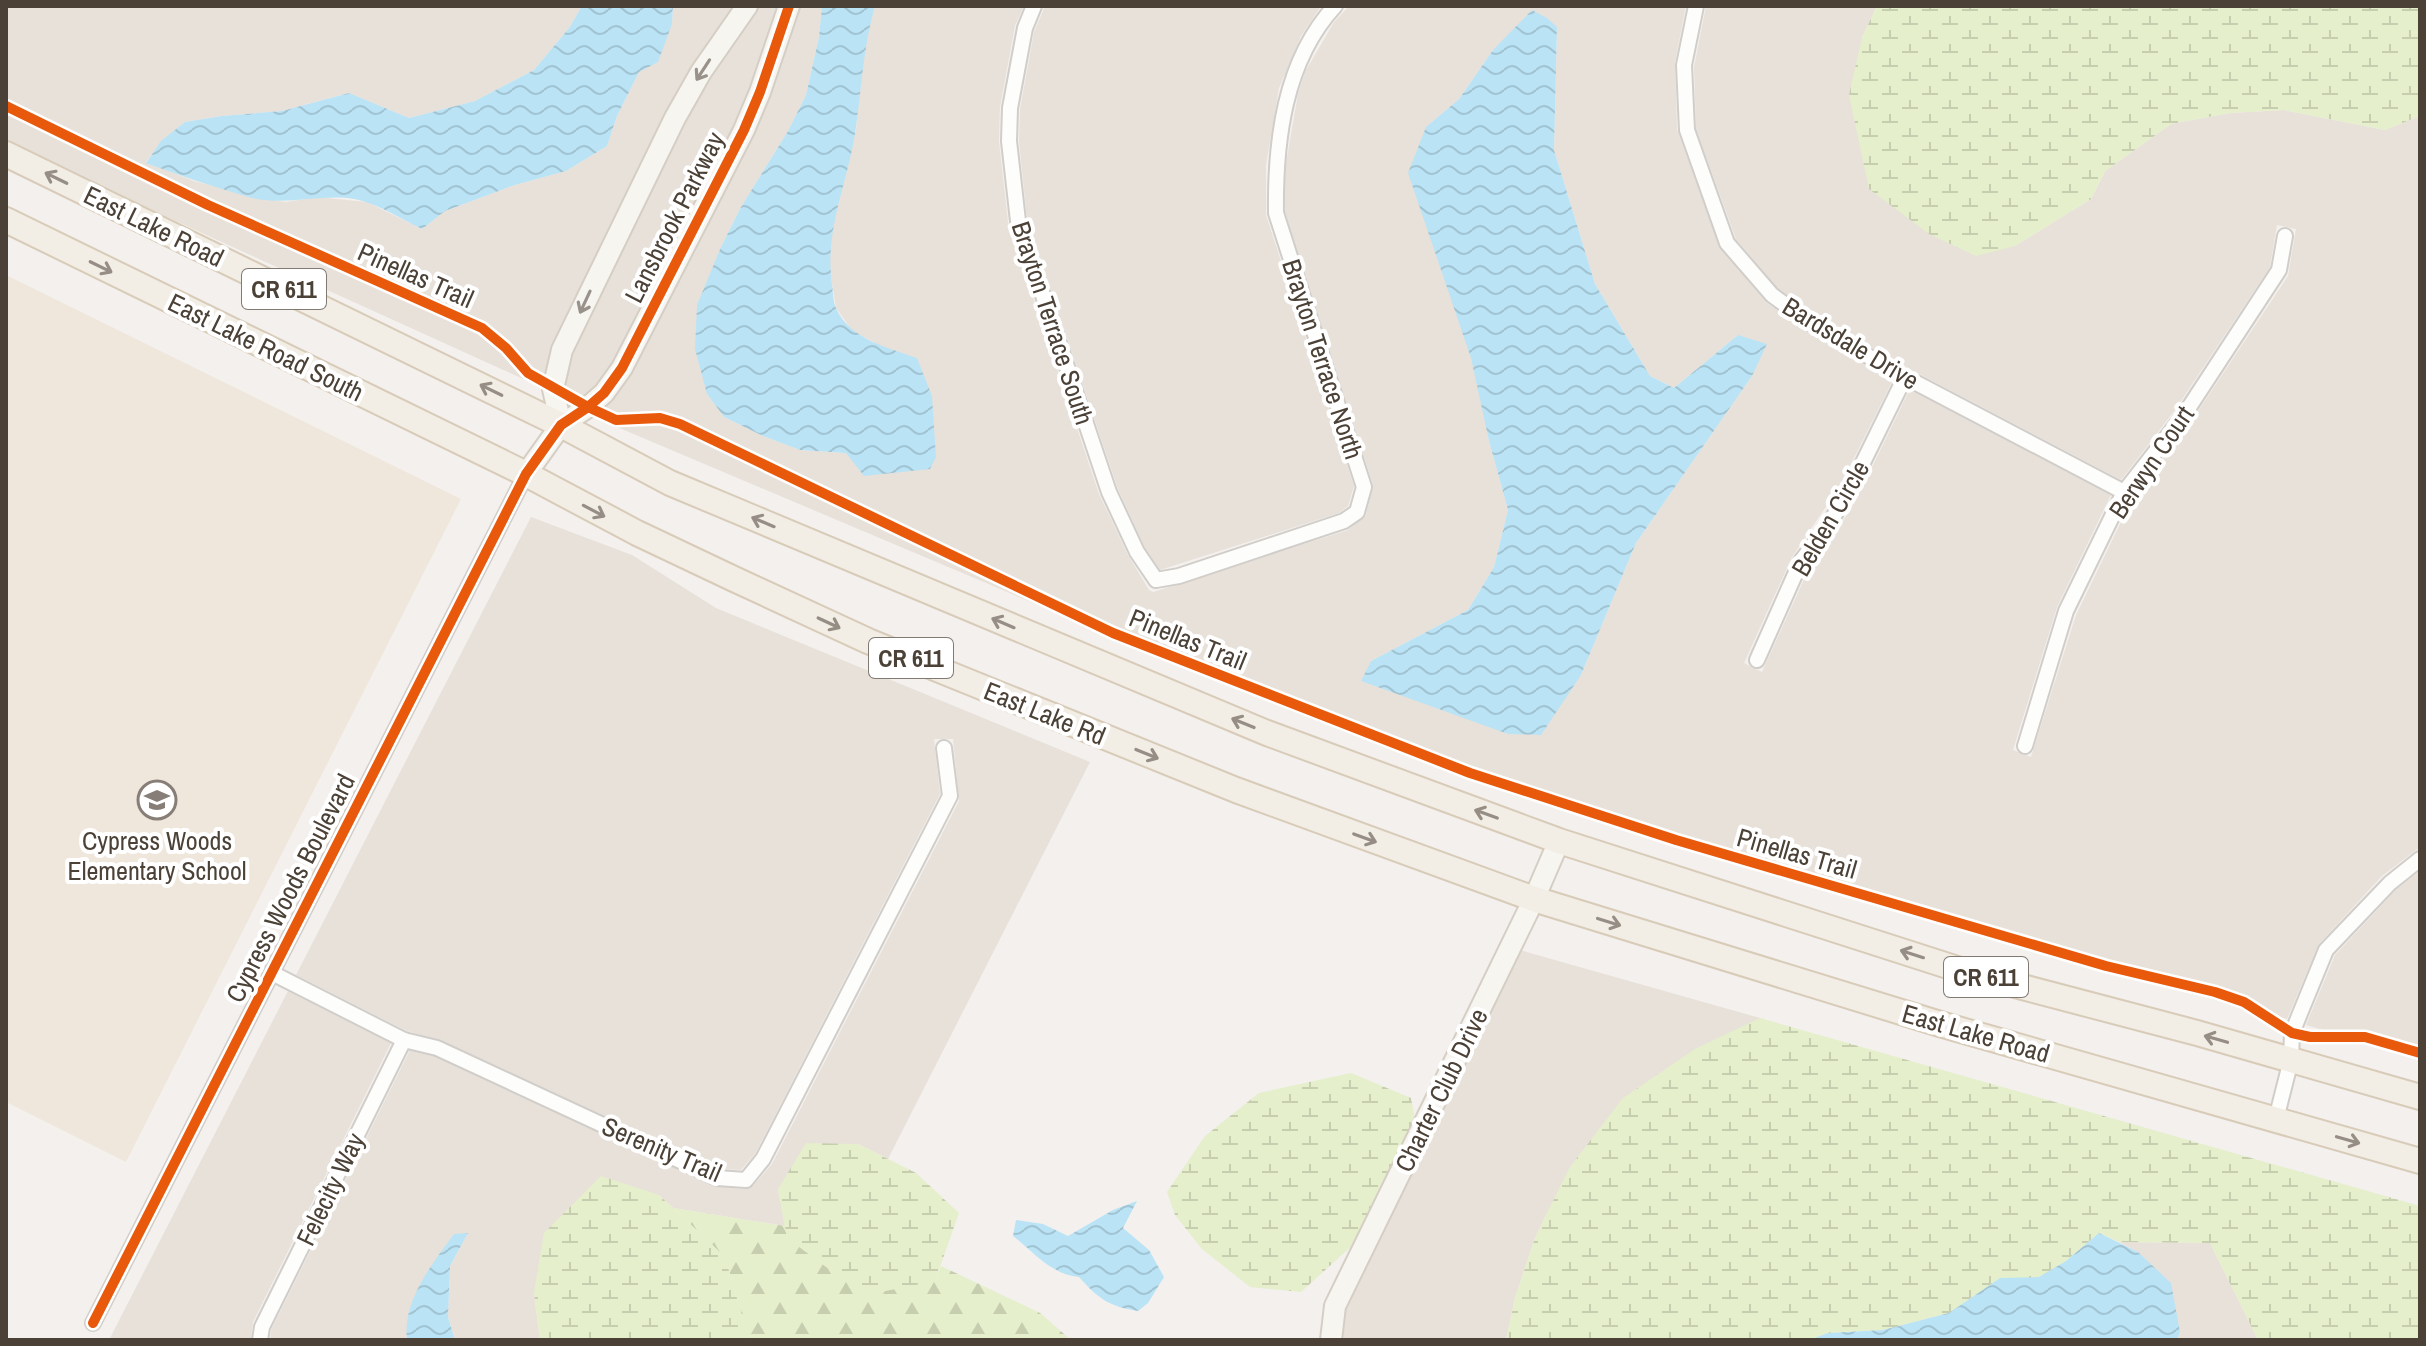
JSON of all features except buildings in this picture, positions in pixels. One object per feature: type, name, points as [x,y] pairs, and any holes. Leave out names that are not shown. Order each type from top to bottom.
[{"type":"main road","name":"East Lake Road","points":[[6,154],[561,425]]},
{"type":"main road","name":"East Lake Road South","points":[[6,220],[526,474]]},
{"type":"main road","name":"CR 611","points":[[561,425],[670,483],[1155,688],[1267,733],[1559,841],[1973,974],[2420,1097]]},
{"type":"main road","name":"East Lake Rd","points":[[526,474],[637,533],[868,641],[1236,790],[1534,899]]},
{"type":"main road","name":"East Lake Road","points":[[1534,899],[1940,1024],[2420,1161]]},
{"type":"street","name":"Lansbrook Parkway","points":[[747,6],[701,72],[675,118],[562,350],[553,389],[561,425],[596,400],[622,368],[744,130],[789,6]]},
{"type":"street","name":"Brayton Terrace South","points":[[1034,6],[1025,28],[1010,108],[1009,141],[1018,221],[1109,492],[1137,552],[1156,580]]},
{"type":"street","name":"Brayton Terrace North","points":[[1156,580],[1179,576],[1344,521],[1357,512],[1364,487],[1276,213],[1275,167],[1289,91],[1310,41],[1335,6]]},
{"type":"street","name":"Bardsdale Drive","points":[[1696,6],[1684,65],[1687,130],[1727,243],[1772,295],[1813,325],[1905,377],[2124,492]]},
{"type":"street","name":"Berwyn Court","points":[[2025,746],[2066,611],[2124,492],[2184,415],[2279,270],[2285,236]]},
{"type":"street","name":"Belden Circle","points":[[1757,660],[1801,561],[1826,529],[1849,491],[1905,377]]},
{"type":"street","points":[[526,474],[561,425]]},
{"type":"street","name":"Cypress Woods Boulevard","points":[[93,1323],[526,474]]},
{"type":"street","name":"Serenity Trail","points":[[272,973],[404,1040],[437,1048],[717,1178],[746,1180],[763,1159],[950,796],[944,748]]},
{"type":"street","name":"Charter Club Drive","points":[[1331,1340],[1335,1306],[1534,899],[1559,841]]},
{"type":"street","points":[[2276,1119],[2291,1060],[2292,1033],[2326,950],[2390,883],[2420,859]]},
{"type":"street","name":"Felecity Way","points":[[260,1340],[262,1327],[404,1040]]},
{"type":"shaded area","points":[[6,6],[582,6],[569,28],[534,70],[475,101],[409,118],[348,93],[282,111],[185,122],[162,141],[146,162],[245,196],[286,202],[317,197],[367,202],[422,229],[445,211],[515,185],[566,171],[607,146],[617,116],[639,72],[672,24],[673,6],[735,6],[693,67],[666,114],[553,345],[543,388],[6,144]]},
{"type":"shaded area","points":[[759,6],[778,6],[735,126],[613,363],[596,386],[574,404],[565,399],[563,390],[572,353],[683,123],[710,77]]},
{"type":"shaded area","points":[[800,6],[822,6],[819,37],[806,95],[721,247],[707,394],[724,417],[763,436],[800,450],[846,453],[876,343],[853,332],[836,308],[830,271],[830,241],[834,213],[856,130],[864,44],[875,6],[1024,6],[1015,26],[1000,107],[999,141],[1008,222],[1099,494],[1128,555],[1153,592],[1348,530],[1366,515],[1373,485],[1285,213],[1285,169],[1298,94],[1305,72],[1334,22],[1349,6],[1686,6],[1675,62],[1677,129],[1720,248],[1766,302],[1809,333],[1893,380],[1840,486],[1792,557],[1744,663],[1762,672],[1810,566],[1835,534],[1858,496],[1910,389],[2111,495],[2057,607],[2013,750],[2031,757],[2076,615],[2133,497],[2192,420],[2288,276],[2296,229],[2277,225],[2270,267],[2175,410],[2121,480],[1818,318],[1778,289],[1736,239],[1696,129],[1694,67],[1706,6],[1877,6],[1862,37],[2015,246],[2091,199],[2105,171],[2171,124],[2230,113],[2284,110],[2385,130],[2420,116],[2420,847],[2382,876],[2319,944],[2287,1019],[1631,832],[1398,749],[1123,641],[610,424],[594,415],[752,135],[770,95]],"holes":[[[1557,27],[1554,150],[1595,284],[1650,376],[1674,388],[1738,335],[1752,376],[1636,543],[1581,675],[1371,661],[1468,610],[1494,567],[1508,510],[1489,441],[1426,127],[1459,99],[1493,50]]]},
{"type":"shaded area","points":[[1045,6],[1321,6],[1301,36],[1279,88],[1266,165],[1266,215],[1354,486],[1348,506],[1339,513],[1160,570],[1145,548],[1118,489],[1027,219],[1019,142],[1020,109],[1034,32]]},
{"type":"shaded area","name":"Cypress Woods Elementary School","points":[[6,275],[461,499],[126,1162],[6,1102]]},
{"type":"shaded area","points":[[531,517],[632,555],[716,608],[1090,762],[888,1159],[858,1144],[778,1189],[785,1226],[673,1208],[659,1195],[534,1293],[540,1340],[455,1340],[448,1317],[450,1266],[468,1234],[407,1340],[270,1340],[271,1330],[410,1050],[434,1056],[714,1186],[746,1189],[753,1186],[772,1164],[959,801],[953,739],[934,739],[940,794],[755,1154],[741,1170],[719,1169],[440,1040],[407,1031],[296,975]]},
{"type":"shaded area","points":[[2420,871],[2420,1059],[2306,1025],[2335,955],[2397,889]]},
{"type":"shaded area","points":[[1520,950],[1760,1018],[1546,1215],[1515,1298],[1506,1340],[1340,1340],[1344,1309]]},
{"type":"shaded area","points":[[288,991],[391,1043],[253,1322],[251,1340],[109,1340]]},
{"type":"shaded area","points":[[2119,1242],[2210,1243],[2258,1340],[2177,1340],[2180,1332],[2138,1252]]},
{"type":"green space","points":[[1877,6],[2420,6],[2420,116],[2385,130],[2284,110],[2230,113],[2171,124],[2105,171],[2091,199],[2015,246],[1976,256],[1929,234],[1869,189],[1849,95],[1862,37]]},
{"type":"green space","points":[[1760,1018],[2420,1206],[2420,1340],[2258,1340],[2210,1243],[2119,1242],[2099,1233],[2066,1261],[2039,1278],[2000,1278],[1949,1313],[1883,1330],[1828,1333],[1809,1340],[1506,1340],[1515,1298],[1546,1215],[1570,1167],[1623,1098],[1695,1049]]},
{"type":"green space","points":[[1351,1073],[1411,1098],[1415,1120],[1355,1243],[1301,1292],[1250,1287],[1202,1249],[1175,1215],[1167,1192],[1205,1136],[1259,1093]]},
{"type":"green space","points":[[806,1143],[858,1144],[916,1173],[959,1213],[935,1281],[871,1294],[826,1267],[787,1238],[778,1189]]},
{"type":"green space","points":[[601,1176],[659,1195],[725,1257],[749,1340],[540,1340],[534,1293],[544,1233]]},
{"type":"green space","points":[[673,1208],[785,1226],[788,1239],[935,1281],[941,1266],[1040,1313],[1071,1340],[749,1340],[725,1257]]},
{"type":"water","points":[[582,6],[673,6],[672,24],[658,62],[639,72],[617,116],[607,146],[566,171],[515,185],[445,211],[422,229],[358,200],[258,199],[146,163],[161,141],[185,122],[282,111],[349,93],[409,118],[475,101],[534,70],[569,28]]},
{"type":"water","points":[[822,6],[875,6],[865,52],[853,147],[831,243],[834,303],[842,319],[860,335],[917,358],[932,396],[936,457],[930,469],[864,476],[846,453],[800,450],[724,417],[707,394],[695,349],[697,305],[721,247],[806,95],[819,37]]},
{"type":"water","points":[[1532,10],[1557,27],[1554,150],[1595,284],[1650,376],[1674,388],[1738,335],[1767,344],[1752,376],[1636,543],[1581,675],[1541,735],[1508,734],[1361,681],[1371,661],[1468,610],[1494,567],[1508,510],[1471,358],[1408,173],[1426,127],[1459,99],[1493,50]]},
{"type":"water","points":[[1137,1201],[1123,1228],[1149,1250],[1164,1277],[1148,1303],[1138,1311],[1105,1300],[1079,1277],[1051,1267],[1013,1236],[1016,1220],[1043,1224],[1068,1236],[1113,1210]]},
{"type":"water","points":[[468,1233],[450,1266],[448,1317],[455,1340],[407,1340],[409,1311],[420,1284],[454,1234]]},
{"type":"water","points":[[2099,1233],[2138,1252],[2171,1283],[2180,1332],[2177,1340],[1809,1340],[1828,1333],[1883,1330],[1949,1313],[2000,1278],[2039,1277],[2066,1261]]},
{"type":"cycle path","points":[[93,1323],[526,474],[561,425],[604,393],[622,368],[744,130],[789,6]]},
{"type":"cycle path","name":"Pinellas Trail","points":[[6,106],[208,205],[482,328],[506,348],[528,373],[588,407],[616,420],[660,418],[680,424],[1113,633],[1470,773],[1676,840],[2106,966],[2215,992],[2244,1002],[2292,1033],[2310,1037],[2365,1037],[2420,1053]]},
{"type":"place","name":"Cypress Woods Elementary School","points":[[157,800]]}]
